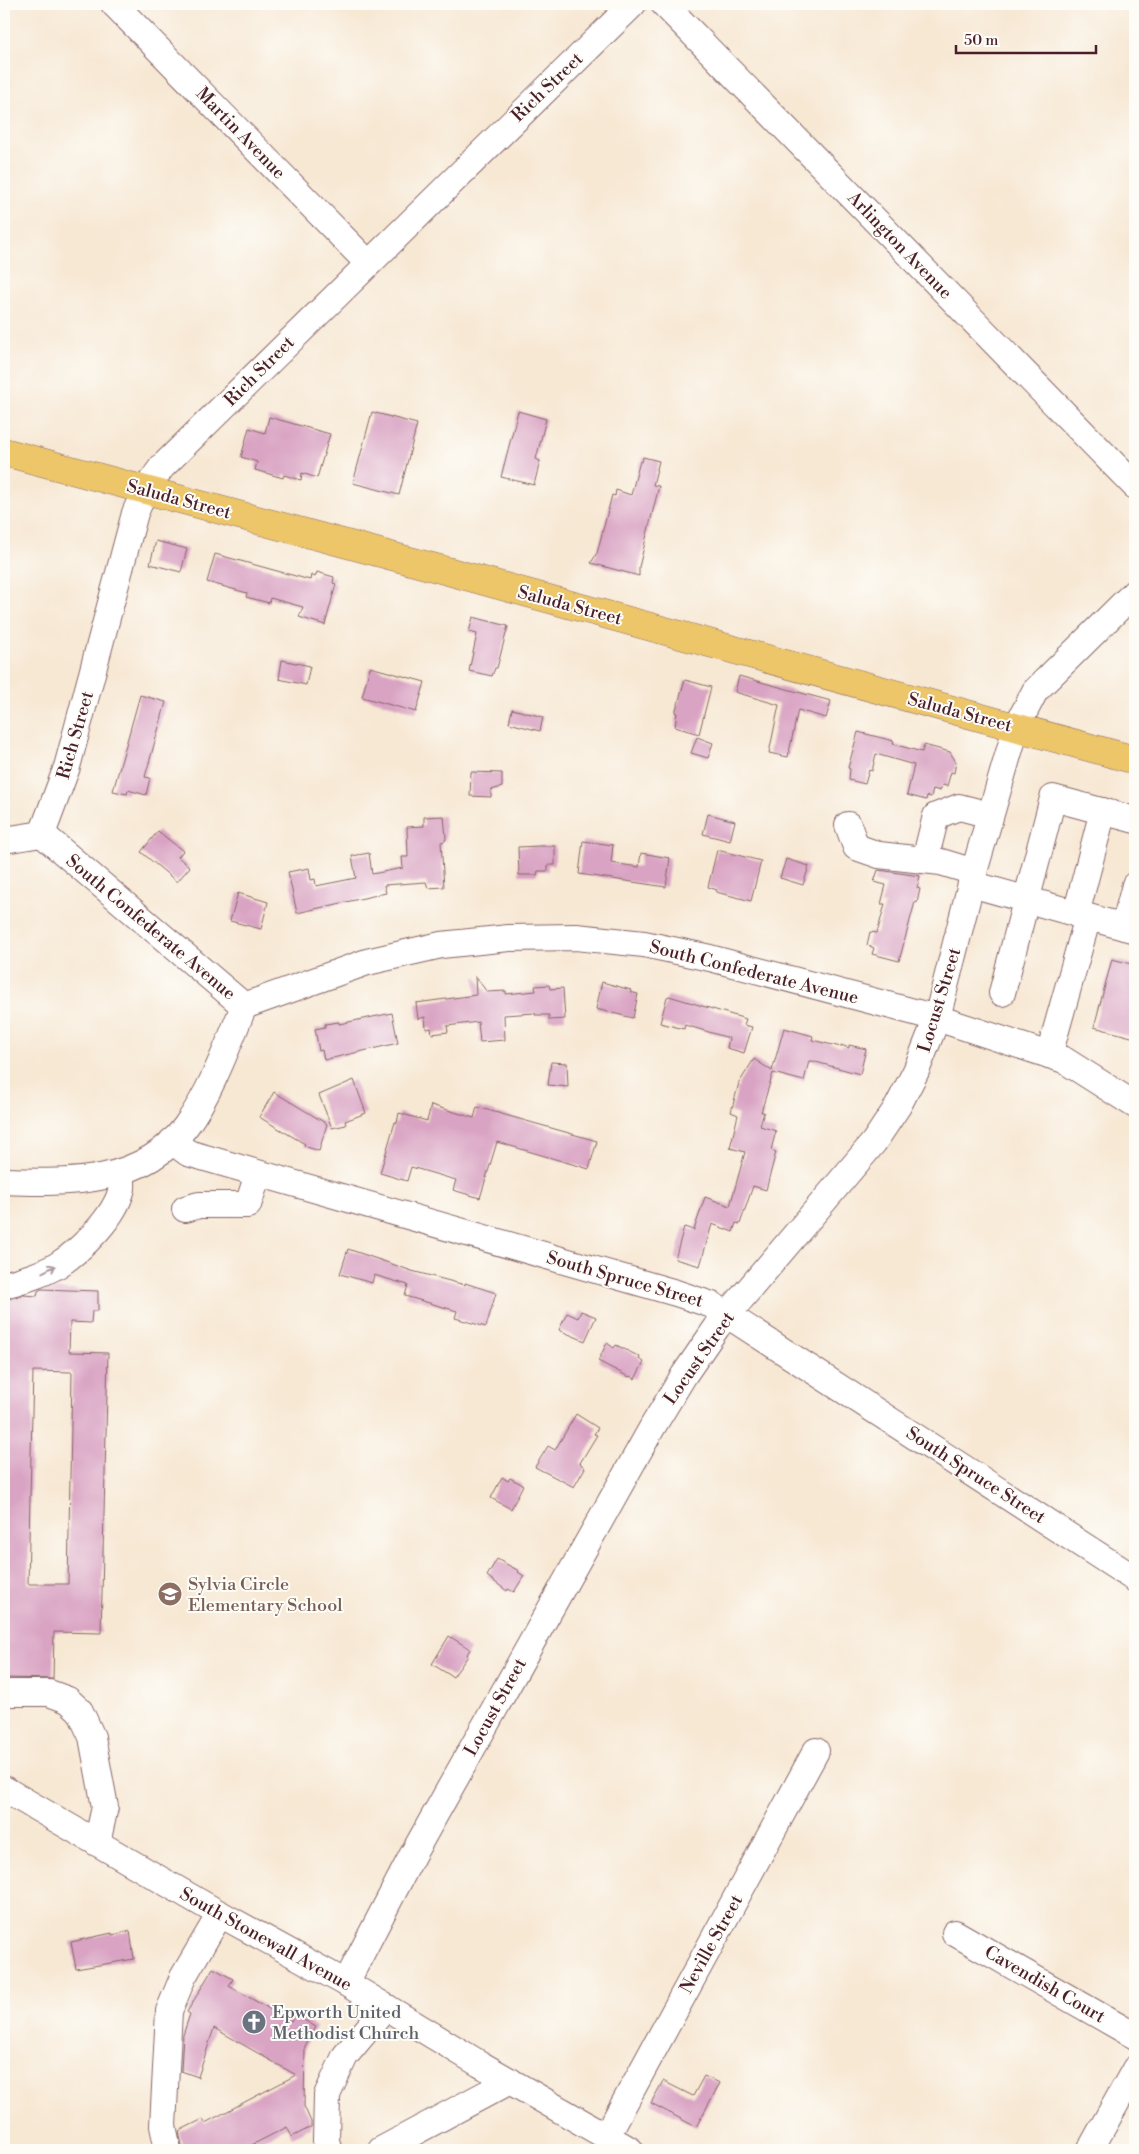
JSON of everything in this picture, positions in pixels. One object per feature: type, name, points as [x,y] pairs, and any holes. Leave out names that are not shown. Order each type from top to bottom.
[{"type":"main road","name":"Saluda Street","points":[[4,452],[1135,760]]},
{"type":"street","name":"Martin Avenue","points":[[114,4],[368,263]]},
{"type":"street","name":"Rich Street","points":[[42,834],[67,766],[135,513],[145,490],[162,467],[633,4]]},
{"type":"street","name":"Arlington Avenue","points":[[664,4],[1135,486]]},
{"type":"street","name":"Locust Street","points":[[346,1983],[413,1854],[653,1426],[694,1360],[716,1327],[874,1142],[898,1106],[916,1071],[937,1018],[972,878],[1016,728],[1035,690],[1135,592]]},
{"type":"street","points":[[1002,994],[1025,899],[1053,798],[1135,820]]},
{"type":"street","points":[[924,860],[936,816],[959,807],[990,815]]},
{"type":"street","points":[[1049,1055],[1082,915],[1103,811]]},
{"type":"street","points":[[848,825],[856,847],[879,855],[941,862],[972,878],[1025,899],[1130,928],[1135,885]]},
{"type":"street","points":[[4,840],[42,834]]},
{"type":"street","name":"South Confederate Avenue","points":[[42,834],[244,1006],[367,962],[441,945],[508,938],[576,937],[644,944],[710,958],[937,1018],[1064,1060],[1135,1105]]},
{"type":"street","points":[[4,1182],[36,1183],[106,1177],[141,1164],[163,1150],[185,1127],[213,1080],[244,1006]]},
{"type":"street","name":"South Spruce Street","points":[[172,1141],[188,1153],[712,1305],[1135,1579]]},
{"type":"street","points":[[4,1286],[36,1276],[59,1264],[88,1241],[112,1210],[123,1187],[121,1173]]},
{"type":"street","points":[[185,1209],[199,1204],[248,1205],[258,1174]]},
{"type":"street","points":[[4,1693],[49,1692],[68,1700],[80,1711],[92,1737],[105,1807],[97,1843]]},
{"type":"street","name":"Neville Street","points":[[606,2137],[816,1751]]},
{"type":"street","name":"South Stonewall Avenue","points":[[4,1789],[220,1914],[346,1983],[630,2150]]},
{"type":"street","points":[[168,2150],[162,2126],[169,2011],[183,1977],[220,1914]]},
{"type":"street","name":"Cavendish Court","points":[[955,1933],[1135,2036]]},
{"type":"street","points":[[329,2150],[326,2141],[327,2095],[345,2056],[386,2007]]},
{"type":"street","points":[[1090,2150],[1135,2070]]},
{"type":"street","points":[[381,2150],[510,2081]]},
{"type":"building","points":[[518,411],[546,419],[536,459],[540,461],[534,485],[501,477]]},
{"type":"building","points":[[372,412],[417,424],[399,495],[353,483]]},
{"type":"building","points":[[269,417],[330,434],[317,478],[302,473],[301,480],[284,475],[283,478],[255,470],[257,462],[241,457],[249,428],[265,433]]},
{"type":"building","points":[[643,457],[659,461],[653,485],[659,486],[639,567],[639,576],[591,563],[597,553],[612,495],[615,496],[616,490],[631,495],[640,461],[642,462]]},
{"type":"building","points":[[156,541],[187,549],[181,572],[150,564]]},
{"type":"building","points":[[215,554],[310,580],[311,575],[315,577],[317,572],[334,577],[333,583],[336,584],[325,625],[299,617],[303,607],[270,598],[269,603],[246,597],[247,593],[207,582]]},
{"type":"building","points":[[473,617],[508,626],[497,668],[495,668],[492,676],[469,671],[477,634],[469,632]]},
{"type":"building","points":[[282,660],[310,666],[306,685],[279,679]]},
{"type":"building","points":[[370,667],[425,682],[416,712],[362,697]]},
{"type":"building","points":[[739,676],[831,701],[826,718],[798,710],[788,757],[769,753],[779,705],[735,692]]},
{"type":"building","points":[[685,680],[711,687],[699,734],[675,727],[677,713],[675,713]]},
{"type":"building","points":[[140,695],[166,702],[145,777],[150,778],[146,795],[128,790],[127,794],[113,791]]},
{"type":"building","points":[[512,709],[543,717],[540,731],[509,723]]},
{"type":"building","points":[[858,732],[894,741],[893,744],[922,752],[924,745],[950,752],[956,762],[954,773],[951,772],[947,786],[942,785],[940,791],[933,789],[931,797],[927,796],[926,800],[907,795],[914,765],[876,754],[872,771],[869,770],[865,784],[849,780],[850,769],[848,768]]},
{"type":"building","points":[[697,737],[713,743],[708,758],[691,753]]},
{"type":"building","points":[[471,772],[502,773],[502,787],[491,790],[491,797],[470,796]]},
{"type":"building","points":[[708,814],[735,821],[730,841],[703,834]]},
{"type":"building","points":[[444,816],[446,838],[445,841],[441,842],[444,887],[428,888],[426,882],[384,885],[386,893],[297,913],[288,872],[309,868],[311,880],[315,879],[316,886],[356,878],[352,856],[369,853],[372,874],[403,868],[402,857],[408,857],[407,827],[424,826],[424,817]]},
{"type":"building","points":[[158,831],[183,851],[178,857],[190,867],[177,882],[141,852]]},
{"type":"building","points":[[583,841],[613,845],[611,863],[639,867],[641,853],[670,858],[666,887],[579,874]]},
{"type":"building","points":[[555,846],[555,865],[548,865],[548,871],[538,871],[537,875],[519,875],[518,847]]},
{"type":"building","points":[[717,850],[761,861],[751,901],[716,892],[717,890],[708,887]]},
{"type":"building","points":[[786,859],[809,866],[803,885],[780,878]]},
{"type":"building","points":[[878,870],[920,876],[917,888],[920,889],[917,903],[915,902],[899,961],[872,954],[874,948],[867,945],[870,932],[877,933],[885,904],[881,904],[886,885],[874,882]]},
{"type":"building","points":[[238,893],[268,902],[261,929],[230,921]]},
{"type":"building","points":[[1112,959],[1135,965],[1135,1038],[1094,1027]]},
{"type":"building","points":[[475,976],[487,992],[506,991],[506,994],[536,991],[535,986],[549,985],[550,989],[563,988],[565,1019],[549,1020],[549,1015],[535,1015],[535,1013],[504,1015],[505,1040],[480,1042],[478,1022],[447,1026],[448,1032],[432,1034],[431,1028],[426,1029],[425,1017],[418,1019],[416,1003],[476,995]]},
{"type":"building","points":[[602,982],[631,990],[630,992],[638,994],[633,1018],[596,1009]]},
{"type":"building","points":[[667,997],[746,1019],[744,1025],[752,1027],[744,1053],[727,1048],[729,1038],[685,1025],[684,1029],[660,1023]]},
{"type":"building","points":[[392,1013],[398,1043],[324,1060],[322,1050],[319,1051],[315,1029],[325,1027],[325,1024],[339,1022],[339,1024]]},
{"type":"building","points":[[784,1028],[813,1036],[812,1040],[841,1047],[841,1045],[849,1048],[849,1045],[866,1049],[860,1074],[812,1061],[809,1061],[804,1081],[773,1073],[761,1112],[764,1112],[760,1126],[776,1131],[771,1150],[776,1152],[766,1190],[753,1186],[740,1224],[736,1223],[733,1232],[712,1224],[700,1266],[675,1259],[684,1227],[694,1230],[705,1197],[730,1206],[745,1152],[730,1148],[738,1115],[731,1112],[739,1083],[754,1059],[772,1071]]},
{"type":"building","points":[[551,1062],[567,1063],[568,1087],[548,1085]]},
{"type":"building","points":[[354,1080],[366,1113],[345,1121],[346,1125],[332,1128],[319,1095]]},
{"type":"building","points":[[274,1092],[327,1124],[319,1151],[304,1146],[305,1144],[259,1117]]},
{"type":"building","points":[[431,1105],[474,1118],[477,1107],[597,1141],[589,1169],[497,1142],[480,1198],[453,1190],[456,1180],[411,1167],[407,1181],[380,1173],[399,1113],[427,1121]]},
{"type":"building","points":[[348,1249],[412,1271],[465,1285],[465,1283],[496,1293],[486,1327],[455,1318],[457,1311],[405,1296],[408,1285],[374,1275],[372,1283],[340,1274]]},
{"type":"building","points":[[41,1289],[98,1291],[98,1311],[92,1311],[91,1323],[70,1322],[69,1352],[108,1353],[101,1633],[54,1632],[53,1679],[4,1678],[4,1300],[23,1295],[37,1296],[38,1291]],"holes":[[[33,1371],[72,1372],[68,1584],[28,1584]]]},
{"type":"building","points":[[581,1311],[596,1317],[585,1341],[559,1330],[567,1313],[578,1318]]},
{"type":"building","points":[[607,1343],[614,1348],[616,1345],[640,1357],[639,1359],[644,1362],[635,1379],[598,1361]]},
{"type":"building","points":[[576,1414],[598,1428],[594,1434],[597,1435],[580,1463],[585,1468],[574,1487],[535,1467],[548,1446],[555,1450]]},
{"type":"building","points":[[502,1477],[508,1481],[510,1478],[523,1485],[511,1509],[491,1498]]},
{"type":"building","points":[[497,1559],[519,1571],[524,1576],[514,1592],[508,1589],[507,1591],[487,1576]]},
{"type":"building","points":[[449,1636],[470,1649],[468,1656],[453,1677],[432,1664]]},
{"type":"building","points":[[130,1931],[134,1959],[76,1969],[71,1942]]},
{"type":"building","points":[[213,1968],[233,1979],[229,1986],[291,2021],[295,2015],[316,2027],[305,2046],[304,2106],[311,2122],[311,2127],[292,2137],[287,2127],[242,2150],[183,2150],[179,2131],[203,2119],[205,2123],[296,2075],[214,2028],[198,2077],[181,2071],[183,2035],[190,2014],[187,2012]]},
{"type":"building","points":[[704,2076],[720,2083],[696,2127],[651,2103],[663,2081],[693,2096]]},
{"type":"place","name":"Sylvia Circle Elementary School","points":[[170,1594]]},
{"type":"place","name":"Epworth United Methodist Church","points":[[254,2022]]}]
